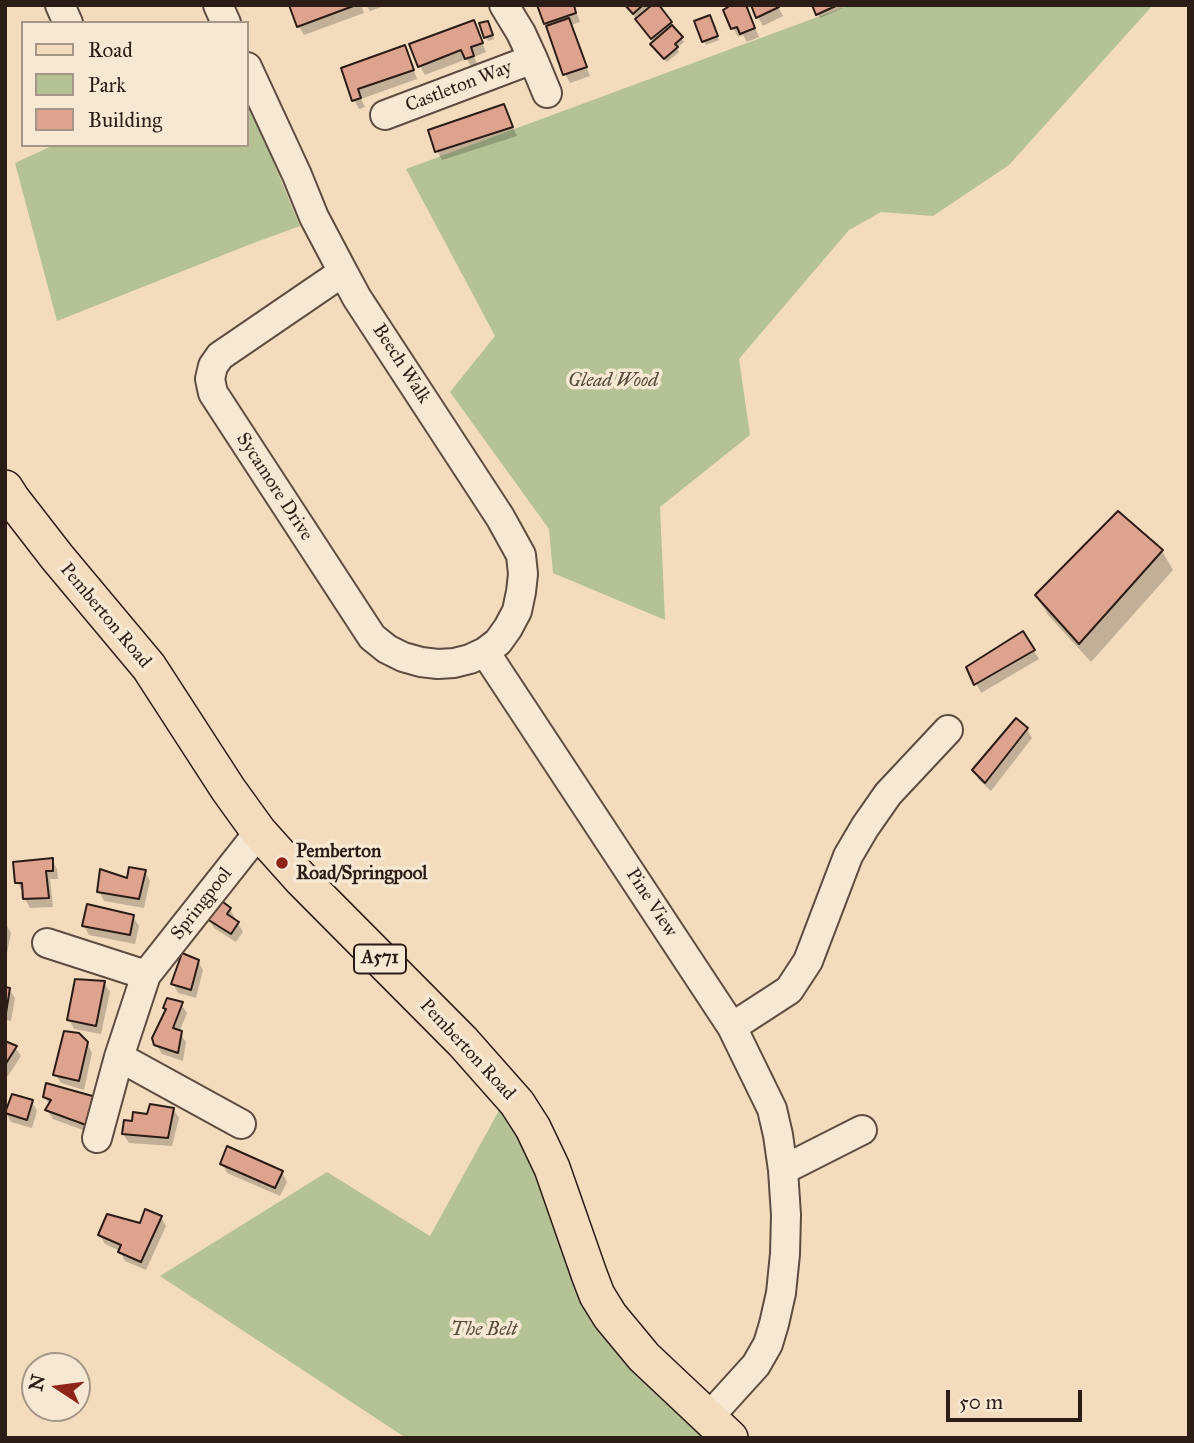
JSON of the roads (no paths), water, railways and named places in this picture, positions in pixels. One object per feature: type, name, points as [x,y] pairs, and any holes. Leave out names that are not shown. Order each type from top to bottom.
[{"type":"main road","name":"Pemberton Road","points":[[5,488],[57,557],[149,667],[259,832],[302,880],[463,1042],[517,1102],[552,1168],[593,1284],[610,1316],[645,1357],[719,1428]]},
{"type":"street","points":[[60,5],[67,21]]},
{"type":"street","points":[[218,5],[225,21]]},
{"type":"street","name":"Castleton Way","points":[[504,5],[522,33],[547,93]]},
{"type":"street","name":"Castleton Way","points":[[385,115],[533,59]]},
{"type":"street","name":"Beech Walk","points":[[248,69],[314,217],[357,298],[500,517],[521,555],[523,574],[517,611],[498,642],[485,652]]},
{"type":"street","name":"Sycamore Drive","points":[[343,272],[220,356],[213,366],[210,379],[213,393],[372,637],[387,649],[421,662],[454,663],[485,652]]},
{"type":"street","name":"Pine View","points":[[485,652],[732,1027],[772,1109],[783,1170],[786,1215],[781,1293],[768,1345],[719,1428]]},
{"type":"street","points":[[732,1027],[789,989],[808,961],[848,856],[865,827],[888,794],[948,730]]},
{"type":"street","name":"Springpool","points":[[97,1138],[145,975],[259,832]]},
{"type":"street","points":[[47,943],[145,975]]},
{"type":"street","points":[[119,1057],[241,1124]]},
{"type":"street","points":[[783,1170],[862,1130]]},
{"type":"place","name":"Pemberton Road/Springpool","points":[[282,863]]},
{"type":"park label","name":"Glead Wood","points":[[613,381]]},
{"type":"park label","name":"The Belt","points":[[484,1330]]}]
